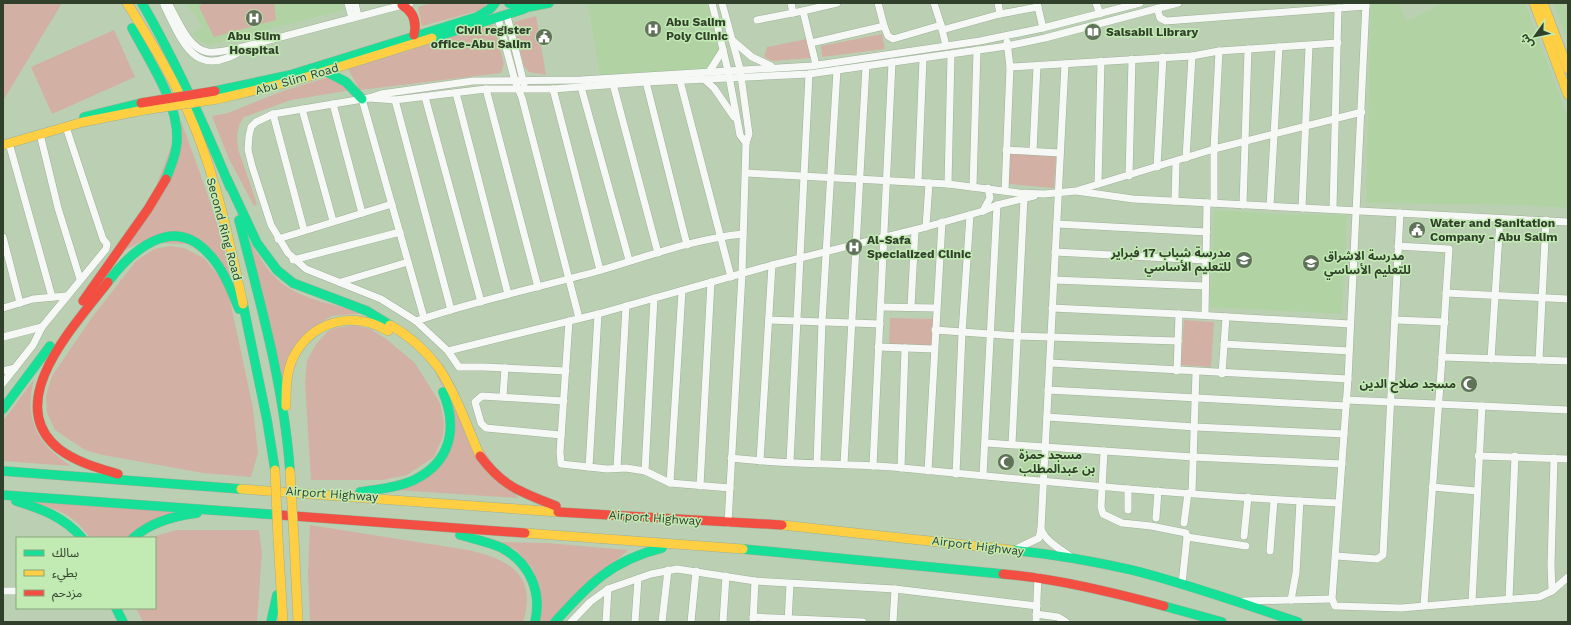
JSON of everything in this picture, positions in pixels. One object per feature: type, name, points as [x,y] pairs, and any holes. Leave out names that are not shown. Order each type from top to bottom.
[{"type":"main road","points":[[3,409],[130,237],[164,184],[173,161],[177,138],[175,118],[161,83],[120,3]]},
{"type":"main road","name":"Second Ring Road","points":[[127,3],[186,108],[200,143],[225,226],[238,277],[269,428],[274,470],[281,578]]},
{"type":"main road","name":"Second Ring Road","points":[[142,3],[167,47],[227,179],[264,318],[287,431],[298,622]]},
{"type":"main road","points":[[495,3],[503,17]]},
{"type":"main road","name":"Abu Slim Road","points":[[217,95],[290,75],[414,35],[477,17],[490,9],[495,3]]},
{"type":"main road","points":[[509,3],[515,8],[524,9]]},
{"type":"main road","name":"Abu Slim Road","points":[[6,144],[66,127],[82,118],[100,112],[273,87],[503,17],[524,9],[549,3]]},
{"type":"main road","points":[[1534,3],[1568,95]]},
{"type":"main road","points":[[1543,3],[1568,68]]},
{"type":"main road","points":[[406,4],[413,14],[416,27],[414,35]]},
{"type":"main road","points":[[325,71],[343,79],[366,98]]},
{"type":"main road","points":[[227,179],[257,243],[277,270],[293,282],[366,311],[405,333],[438,368],[457,403],[480,456],[492,472],[506,485],[524,495],[573,513]]},
{"type":"main road","points":[[135,479],[83,462],[61,451],[48,438],[38,421],[36,401],[40,380],[50,359],[120,267],[132,253],[148,243],[164,238],[181,238],[195,242],[206,251],[217,264],[235,299],[249,332]]},
{"type":"main road","points":[[287,431],[286,392],[292,361],[306,340],[313,333],[322,328],[344,321],[366,320],[396,336],[423,362],[437,380],[451,412],[452,434],[443,458],[425,475],[413,481],[342,495]]},
{"type":"main road","name":"Airport Highway","points":[[3,471],[135,479],[573,513],[728,523],[790,525],[941,541],[1041,553],[1131,570],[1237,601],[1298,622]]},
{"type":"main road","points":[[3,496],[57,515],[76,530],[81,537]]},
{"type":"main road","name":"Airport Highway","points":[[3,496],[220,510],[433,528],[681,545],[907,563],[1038,576],[1109,591],[1222,622]]},
{"type":"main road","points":[[134,537],[143,529],[160,521],[185,515],[220,510]]},
{"type":"main road","points":[[433,528],[486,542],[502,548],[516,557],[532,577],[536,587],[538,603],[535,622]]},
{"type":"main road","points":[[555,622],[590,582],[605,570],[623,560],[641,553],[681,545]]},
{"type":"main road","points":[[271,622],[281,578]]},
{"type":"main road","points":[[281,578],[283,622]]},
{"type":"main road","points":[[116,609],[123,622]]},
{"type":"main road","points":[[126,609],[132,622]]},
{"type":"street","points":[[163,3],[188,49],[200,59],[212,62],[223,61],[248,45]]},
{"type":"street","points":[[168,3],[190,39],[200,49],[215,52],[248,45],[406,4]]},
{"type":"street","points":[[348,3],[355,17]]},
{"type":"street","points":[[355,3],[355,17]]},
{"type":"street","points":[[712,3],[740,135],[746,143]]},
{"type":"street","points":[[722,3],[741,73],[749,134],[746,143],[742,274],[728,523]]},
{"type":"street","points":[[791,3],[793,13]]},
{"type":"street","points":[[757,20],[837,3]]},
{"type":"street","points":[[878,3],[888,36],[893,39],[1037,5],[1043,28]]},
{"type":"street","points":[[934,3],[946,46]]},
{"type":"street","points":[[998,3],[1000,14]]},
{"type":"street","points":[[1096,3],[1100,14]]},
{"type":"street","points":[[741,73],[773,67],[816,65],[1006,36],[1140,3]]},
{"type":"street","points":[[366,98],[395,100],[486,89],[553,89],[646,82],[705,80],[728,74],[741,73],[809,74],[924,59],[1007,46],[1052,36],[1178,3]]},
{"type":"street","points":[[1157,8],[1160,18],[1166,21],[1338,8],[1366,4],[1348,379],[1332,599],[1335,606],[1401,608],[1539,597],[1552,591],[1568,577]]},
{"type":"street","points":[[1333,210],[1334,119],[1338,44],[1338,8]]},
{"type":"street","points":[[803,10],[816,65]]},
{"type":"street","points":[[503,17],[515,81],[521,90]]},
{"type":"street","points":[[503,17],[524,81],[521,90],[522,98],[567,279],[579,318]]},
{"type":"street","points":[[811,43],[884,26]]},
{"type":"street","points":[[1005,191],[1010,67],[1006,36]]},
{"type":"street","points":[[731,38],[736,45],[752,57],[773,67]]},
{"type":"street","points":[[1010,67],[1192,56],[1219,51],[1338,44]]},
{"type":"street","points":[[1302,208],[1308,46]]},
{"type":"street","points":[[1270,206],[1279,47]]},
{"type":"street","points":[[1243,205],[1248,49]]},
{"type":"street","points":[[709,72],[723,50]]},
{"type":"street","points":[[973,187],[977,50]]},
{"type":"street","points":[[1205,315],[1207,232],[1211,203],[1219,51]]},
{"type":"street","points":[[948,184],[951,55]]},
{"type":"street","points":[[1186,158],[1192,56]]},
{"type":"street","points":[[1157,167],[1163,57]]},
{"type":"street","points":[[918,182],[924,59]]},
{"type":"street","points":[[1129,176],[1132,59]]},
{"type":"street","points":[[873,466],[892,62]]},
{"type":"street","points":[[1098,184],[1101,62]]},
{"type":"street","points":[[1012,550],[1035,541],[1039,538],[1041,530],[1065,64]]},
{"type":"street","points":[[844,464],[866,66]]},
{"type":"street","points":[[1033,151],[1037,66]]},
{"type":"street","points":[[817,463],[822,322],[837,70]]},
{"type":"street","points":[[566,371],[459,367],[448,351],[416,321],[381,299],[306,269],[293,260],[278,239],[267,215],[248,150],[251,128],[256,122],[273,114],[393,92],[472,81],[581,80],[709,72],[728,74]]},
{"type":"street","points":[[790,462],[809,74]]},
{"type":"street","points":[[705,80],[726,104],[737,121]]},
{"type":"street","points":[[680,81],[731,277]]},
{"type":"street","points":[[646,82],[687,245]]},
{"type":"street","points":[[613,84],[658,252]]},
{"type":"street","points":[[581,87],[628,260]]},
{"type":"street","points":[[486,89],[538,287]]},
{"type":"street","points":[[553,89],[600,270]]},
{"type":"street","points":[[456,93],[508,294]]},
{"type":"street","points":[[425,97],[481,302]]},
{"type":"street","points":[[366,98],[392,204],[424,318]]},
{"type":"street","points":[[395,100],[451,310]]},
{"type":"street","points":[[333,104],[362,213]]},
{"type":"street","points":[[302,109],[333,221]]},
{"type":"street","points":[[448,351],[598,314],[827,250],[915,230],[1024,198],[1044,194],[1076,191],[1176,162],[1214,149],[1362,112]]},
{"type":"street","points":[[273,114],[304,230]]},
{"type":"street","points":[[3,383],[33,345],[42,327],[66,296],[105,252],[107,244],[103,239],[66,127]]},
{"type":"street","points":[[40,134],[58,208],[80,279]]},
{"type":"street","points":[[6,144],[52,297]]},
{"type":"street","points":[[1006,150],[1060,154]]},
{"type":"street","points":[[1174,201],[1176,162]]},
{"type":"street","points":[[746,173],[948,184],[1044,194]]},
{"type":"street","points":[[926,227],[929,183]]},
{"type":"street","points":[[983,211],[990,198],[988,188]]},
{"type":"street","points":[[1076,191],[1133,199],[1568,222]]},
{"type":"street","points":[[1012,444],[1024,198]]},
{"type":"street","points":[[278,239],[392,204]]},
{"type":"street","points":[[983,475],[986,443],[997,205]]},
{"type":"street","points":[[1336,556],[1377,559],[1383,555],[1392,402],[1400,213]]},
{"type":"street","points":[[956,474],[962,333],[970,215]]},
{"type":"street","points":[[1491,358],[1500,219]]},
{"type":"street","points":[[1539,360],[1546,220]]},
{"type":"street","points":[[928,471],[942,222]]},
{"type":"street","points":[[1057,224],[1207,232]]},
{"type":"street","points":[[911,307],[915,230]]},
{"type":"street","points":[[293,260],[400,232]]},
{"type":"street","points":[[416,321],[508,294],[600,270],[628,260],[658,252],[721,236],[743,234]]},
{"type":"street","points":[[3,237],[20,302]]},
{"type":"street","points":[[1398,246],[1449,249],[1424,605]]},
{"type":"street","points":[[1055,252],[1206,260]]},
{"type":"street","points":[[341,282],[408,262]]},
{"type":"street","points":[[760,461],[772,265]]},
{"type":"street","points":[[1054,280],[1205,286]]},
{"type":"street","points":[[700,486],[711,282]]},
{"type":"street","points":[[670,483],[682,291]]},
{"type":"street","points":[[1446,293],[1568,298]]},
{"type":"street","points":[[3,308],[20,302],[66,296]]},
{"type":"street","points":[[645,471],[654,298]]},
{"type":"street","points":[[617,468],[626,306]]},
{"type":"street","points":[[880,307],[936,308]]},
{"type":"street","points":[[1052,308],[1205,315],[1350,324]]},
{"type":"street","points":[[589,467],[598,314]]},
{"type":"street","points":[[1177,371],[1179,314]]},
{"type":"street","points":[[1222,374],[1226,317]]},
{"type":"street","points":[[769,320],[880,324]]},
{"type":"street","points":[[1396,320],[1445,322]]},
{"type":"street","points":[[569,321],[561,435],[561,464],[645,471],[670,483],[730,488]]},
{"type":"street","points":[[3,337],[42,327]]},
{"type":"street","points":[[935,330],[1017,336],[1178,341]]},
{"type":"street","points":[[1224,344],[1349,351]]},
{"type":"street","points":[[878,347],[934,349]]},
{"type":"street","points":[[901,468],[905,348]]},
{"type":"street","points":[[1442,357],[1568,361]]},
{"type":"street","points":[[1050,363],[1222,374],[1348,379]]},
{"type":"street","points":[[3,371],[15,368]]},
{"type":"street","points":[[503,396],[505,368]]},
{"type":"street","points":[[1184,523],[1190,493],[1193,457],[1196,372]]},
{"type":"street","points":[[1048,390],[1196,399],[1346,403],[1392,402],[1568,410]]},
{"type":"street","points":[[561,435],[486,428],[480,423],[475,402],[476,399],[482,396],[503,396],[564,401]]},
{"type":"street","points":[[1472,602],[1478,456],[1482,406]]},
{"type":"street","points":[[1047,417],[1195,427],[1344,434]]},
{"type":"street","points":[[986,443],[1193,457],[1342,464]]},
{"type":"street","points":[[1104,451],[1101,510],[1107,517],[1122,523],[1151,526],[1186,533],[1188,537],[1246,546]]},
{"type":"street","points":[[1478,456],[1515,456],[1568,459]]},
{"type":"street","points":[[1508,599],[1515,456]]},
{"type":"street","points":[[732,458],[760,461],[901,468],[1101,487],[1274,500],[1338,503]]},
{"type":"street","points":[[1552,591],[1551,565],[1554,458]]},
{"type":"street","points":[[1432,487],[1477,491]]},
{"type":"street","points":[[1128,489],[1128,510]]},
{"type":"street","points":[[1156,518],[1158,491]]},
{"type":"street","points":[[1244,536],[1248,497]]},
{"type":"street","points":[[1270,551],[1274,500]]},
{"type":"street","points":[[1291,600],[1296,573],[1300,501]]},
{"type":"street","points":[[1041,530],[1043,536],[1049,542],[1076,559]]},
{"type":"street","points":[[1182,584],[1188,537]]},
{"type":"street","points":[[571,622],[581,611],[608,589],[638,578],[668,570],[688,569],[756,581],[895,589],[1037,606]]},
{"type":"street","points":[[662,622],[668,570]]},
{"type":"street","points":[[691,622],[696,571]]},
{"type":"street","points":[[723,622],[726,576]]},
{"type":"street","points":[[1036,622],[1038,576]]},
{"type":"street","points":[[635,622],[638,578]]},
{"type":"street","points":[[756,581],[753,619],[862,622]]},
{"type":"street","points":[[788,620],[790,584]]},
{"type":"street","points":[[606,622],[608,589]]},
{"type":"street","points":[[894,622],[895,589]]},
{"type":"street","points":[[3,591],[16,591]]},
{"type":"street","points":[[1237,601],[1332,599]]},
{"type":"street","points":[[580,622],[581,611]]},
{"type":"street","points":[[1036,614],[1058,617],[1066,622]]},
{"type":"shaded area","points":[[3,3],[62,3],[3,101]]},
{"type":"shaded area","name":"Abu Slim Hospital","points":[[186,3],[343,3],[344,10],[209,45],[199,41],[192,34],[202,26]]},
{"type":"shaded area","points":[[203,3],[274,3],[276,20],[214,37],[199,7]]},
{"type":"shaded area","points":[[433,3],[486,3],[485,6],[477,11],[422,26],[418,7]]},
{"type":"shaded area","name":"Abu Salim Poly Clinic","points":[[595,3],[707,3],[720,51],[708,70],[600,76],[588,5]]},
{"type":"shaded area","points":[[1371,3],[1398,3],[1407,21],[1443,3],[1525,3],[1568,117],[1568,208],[1522,205],[1366,203]]},
{"type":"shaded area","points":[[1553,3],[1568,3],[1568,42]]},
{"type":"shaded area","points":[[536,16],[546,75],[529,72],[524,66],[514,26],[514,22]]},
{"type":"shaded area","points":[[491,25],[495,30],[504,64],[501,73],[360,90],[348,69]]},
{"type":"shaded area","points":[[114,30],[135,77],[52,114],[31,67]]},
{"type":"shaded area","points":[[882,34],[885,49],[822,57],[821,46]]},
{"type":"shaded area","points":[[807,39],[811,58],[773,61],[764,57],[767,47]]},
{"type":"shaded area","points":[[329,77],[351,90],[291,100],[244,117],[239,125],[237,136],[238,149],[257,204],[254,206],[229,159],[212,116],[228,113],[283,91]]},
{"type":"shaded area","points":[[181,121],[216,219],[231,280],[206,245],[141,242],[123,251],[142,223]]},
{"type":"shaded area","points":[[1008,153],[1056,156],[1054,188],[1008,184]]},
{"type":"shaded area","points":[[1214,210],[1279,214],[1347,215],[1342,314],[1210,307]]},
{"type":"shaded area","points":[[249,240],[268,269],[285,285],[317,300],[364,313],[332,316],[308,330],[284,389]]},
{"type":"shaded area","points":[[170,246],[184,248],[204,258],[227,286],[253,408],[258,453],[251,477],[203,473],[103,455],[85,450],[55,430],[47,413],[46,395],[52,376],[93,316],[136,261],[154,249]]},
{"type":"shaded area","points":[[890,318],[934,319],[934,346],[889,345]]},
{"type":"shaded area","points":[[1184,320],[1214,322],[1211,367],[1181,365]]},
{"type":"shaded area","points":[[354,325],[370,329],[385,338],[415,363],[440,403],[444,422],[443,436],[434,457],[407,475],[383,480],[311,480],[305,383],[307,361],[316,344],[328,331]]},
{"type":"shaded area","points":[[431,364],[461,419],[518,498],[395,490],[435,472],[454,410]]},
{"type":"shaded area","points":[[34,379],[31,394],[31,407],[32,418],[36,429],[49,448],[71,466],[3,461],[3,421]]},
{"type":"shaded area","points":[[1022,452],[1040,453],[1038,477],[1022,476]]},
{"type":"shaded area","points":[[19,499],[179,512],[134,531],[127,537],[89,537],[76,522],[68,516],[40,504]]},
{"type":"shaded area","points":[[310,525],[468,550],[496,558],[507,564],[523,581],[526,592],[527,606],[523,622],[310,622],[308,573]]},
{"type":"shaded area","points":[[176,530],[259,530],[262,552],[257,622],[143,622],[136,609],[156,609],[156,537],[152,537]]},
{"type":"shaded area","points":[[496,542],[547,543],[628,550],[550,622],[539,622],[533,569],[515,549]]},
{"type":"traffic: fast","points":[[142,3],[189,94],[230,187]]},
{"type":"traffic: fast","points":[[215,91],[290,75],[477,17],[490,9],[495,3]]},
{"type":"traffic: fast","points":[[509,3],[523,8],[549,3]]},
{"type":"traffic: fast","points":[[432,38],[524,9]]},
{"type":"traffic: fast","points":[[132,28],[154,67],[173,110],[176,124],[176,148],[166,179]]},
{"type":"traffic: fast","points":[[325,71],[346,82],[362,99]]},
{"type":"traffic: fast","points":[[84,117],[141,103]]},
{"type":"traffic: fast","points":[[227,179],[257,243],[277,270],[293,283],[367,311],[390,325]]},
{"type":"traffic: fast","points":[[239,220],[263,313],[277,376],[287,439],[290,471]]},
{"type":"traffic: fast","points":[[108,282],[117,270],[140,249],[153,241],[167,237],[180,237],[194,242],[208,253],[218,265],[239,309]]},
{"type":"traffic: fast","points":[[243,304],[267,420],[275,470]]},
{"type":"traffic: fast","points":[[3,409],[50,346]]},
{"type":"traffic: fast","points":[[360,492],[408,483],[426,473],[436,464],[448,443],[450,431],[448,405],[443,392]]},
{"type":"traffic: fast","points":[[3,471],[241,489]]},
{"type":"traffic: fast","points":[[3,495],[280,515]]},
{"type":"traffic: fast","points":[[16,501],[35,507],[60,519],[68,524],[81,537]]},
{"type":"traffic: fast","points":[[134,537],[155,524],[179,516],[197,513]]},
{"type":"traffic: fast","points":[[460,535],[487,542],[502,548],[512,554],[527,570],[532,579],[537,600],[535,622]]},
{"type":"traffic: fast","points":[[555,622],[590,585],[615,567],[629,559],[662,548]]},
{"type":"traffic: fast","points":[[743,549],[1003,574]]},
{"type":"traffic: fast","points":[[1012,550],[1072,558],[1132,570],[1195,588],[1298,622]]},
{"type":"traffic: fast","points":[[271,622],[277,595]]},
{"type":"traffic: fast","points":[[1164,606],[1222,622]]},
{"type":"traffic: fast","points":[[116,609],[123,622]]},
{"type":"traffic: slow","points":[[127,3],[172,80],[195,128],[217,193],[243,304]]},
{"type":"traffic: slow","points":[[1534,3],[1568,95]]},
{"type":"traffic: slow","points":[[1543,3],[1568,69]]},
{"type":"traffic: slow","points":[[218,99],[294,81],[432,38]]},
{"type":"traffic: slow","points":[[144,110],[218,99]]},
{"type":"traffic: slow","points":[[3,145],[83,122],[144,110]]},
{"type":"traffic: slow","points":[[286,406],[287,383],[290,365],[300,347],[310,336],[321,328],[333,323],[347,321],[360,321],[388,331]]},
{"type":"traffic: slow","points":[[390,325],[416,344],[438,367],[456,399],[480,456]]},
{"type":"traffic: slow","points":[[275,470],[278,538]]},
{"type":"traffic: slow","points":[[290,471],[294,539]]},
{"type":"traffic: slow","points":[[241,489],[558,512]]},
{"type":"traffic: slow","points":[[782,525],[1012,550]]},
{"type":"traffic: slow","points":[[525,533],[743,549]]},
{"type":"traffic: slow","points":[[278,538],[283,622]]},
{"type":"traffic: slow","points":[[294,539],[298,622]]},
{"type":"traffic: jam","points":[[402,5],[412,14],[414,18],[414,35]]},
{"type":"traffic: jam","points":[[141,103],[215,91]]},
{"type":"traffic: jam","points":[[83,301],[148,209],[166,179]]},
{"type":"traffic: jam","points":[[108,282],[63,340],[50,363],[40,386],[37,409],[43,430],[59,449],[80,461],[118,474]]},
{"type":"traffic: jam","points":[[480,456],[505,482],[523,492],[556,506]]},
{"type":"traffic: jam","points":[[558,512],[782,525]]},
{"type":"traffic: jam","points":[[280,515],[525,533]]},
{"type":"traffic: jam","points":[[1003,574],[1044,579],[1164,606]]},
{"type":"place","name":"Abu Slim Hospital","points":[[254,18]]},
{"type":"place","name":"Abu Salim Poly Clinic","points":[[653,29]]},
{"type":"place","name":"Salsabil Library","points":[[1093,32]]},
{"type":"place","name":"Civil register office-Abu Salim","points":[[544,37]]},
{"type":"place","name":"Water and Sanitation Company - Abu Salim","points":[[1417,230]]},
{"type":"place","name":"Al-Safa Specialized Clinic","points":[[854,247]]},
{"type":"place","name":"مدرسة شباب 17 فبراير للتعليم الأساسي","points":[[1244,260]]},
{"type":"place","name":"مدرسة الاشراق للتعليم الأساسي","points":[[1311,263]]},
{"type":"place","name":"مسجد صلاح الدين","points":[[1469,384]]},
{"type":"place","name":"مسجد حمزة بن عبدالمطلب","points":[[1006,462]]}]
